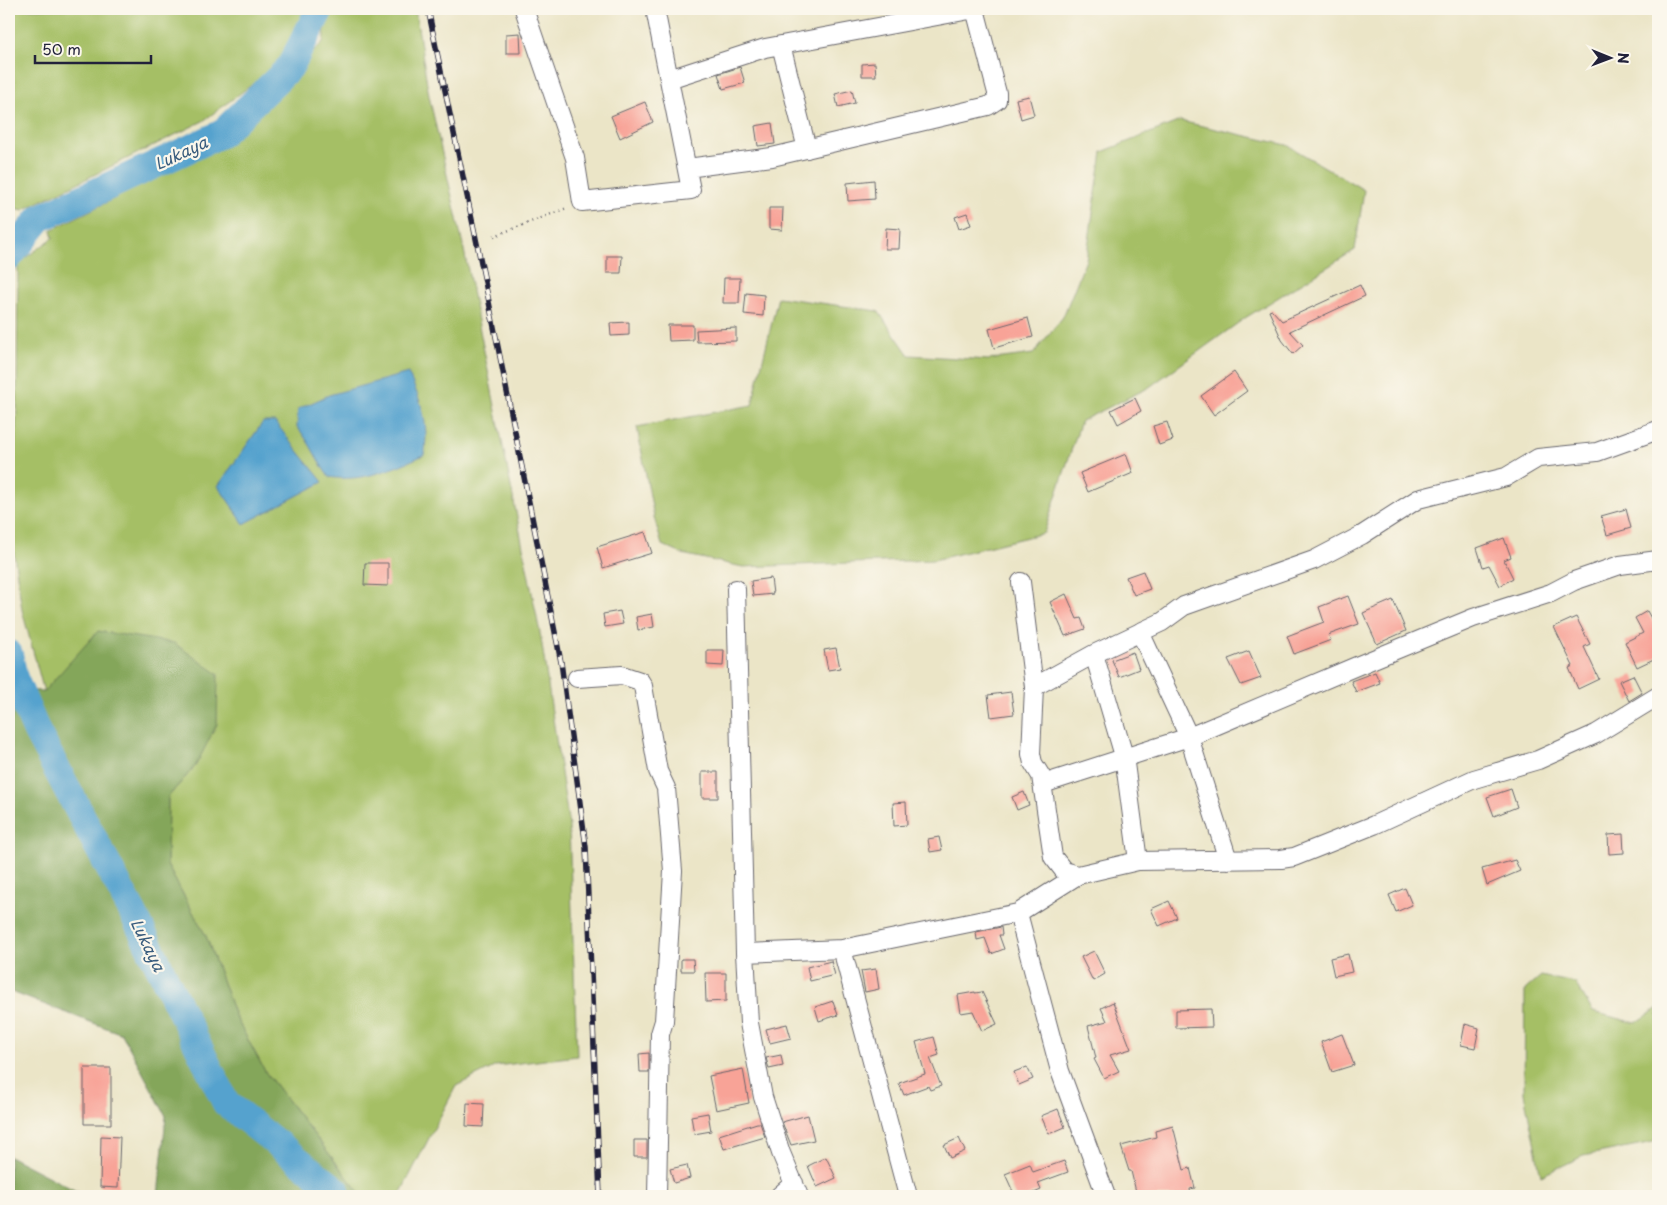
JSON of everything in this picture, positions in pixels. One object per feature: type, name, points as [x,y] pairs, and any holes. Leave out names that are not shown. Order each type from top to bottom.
[{"type":"street","points":[[524,9],[575,158],[582,202],[691,190],[692,185],[655,9]]},
{"type":"street","points":[[669,79],[780,45],[975,9],[997,93],[997,100],[988,106],[808,149],[688,168]]},
{"type":"street","points":[[780,45],[808,149]]},
{"type":"street","points":[[1034,688],[1094,654],[1162,622],[1184,606],[1314,560],[1362,535],[1418,499],[1506,477],[1538,458],[1598,452],[1658,430]]},
{"type":"street","points":[[1043,784],[1124,756],[1190,737],[1473,618],[1551,593],[1574,581],[1620,565],[1658,560]]},
{"type":"street","points":[[1022,582],[1034,688],[1031,754],[1043,784],[1053,857],[1057,865],[1064,871],[1078,875]]},
{"type":"street","points":[[736,589],[745,953],[749,1022],[755,1064],[763,1097],[796,1190],[779,1196]]},
{"type":"street","points":[[1140,632],[1190,737],[1228,860]]},
{"type":"street","points":[[1094,654],[1124,756],[1138,861]]},
{"type":"street","points":[[578,678],[622,675],[640,681],[643,686],[658,771],[666,788],[673,870],[664,1021],[660,1034],[657,1196]]},
{"type":"street","points":[[745,953],[842,950],[1018,913],[1078,875],[1138,861],[1294,857],[1374,824],[1474,779],[1538,760],[1596,734],[1658,696]]},
{"type":"street","points":[[1018,913],[1060,1071],[1106,1196]]},
{"type":"street","points":[[842,950],[908,1196]]},
{"type":"path","points":[[494,236],[582,202]]},
{"type":"green space","points":[[9,9],[305,9],[305,16],[288,58],[203,121],[23,210],[9,207]]},
{"type":"green space","points":[[328,9],[415,9],[429,96],[463,245],[541,638],[569,826],[577,1056],[496,1066],[456,1086],[399,1196],[362,1196],[266,1073],[235,1016],[206,936],[167,865],[168,797],[196,765],[99,631],[44,692],[22,610],[10,526],[17,409],[18,263],[53,238],[51,230],[222,145],[323,42]]},
{"type":"green space","points":[[1180,121],[1287,145],[1364,190],[1355,250],[1245,318],[1148,388],[1081,421],[1044,533],[934,560],[743,567],[682,554],[662,545],[654,517],[637,427],[752,405],[778,297],[878,311],[909,355],[988,360],[1033,354],[1063,317],[1086,260],[1102,152]]},
{"type":"green space","points":[[98,631],[174,643],[218,674],[217,724],[196,765],[168,797],[167,865],[206,936],[235,1016],[266,1073],[362,1196],[158,1196],[166,1116],[122,1034],[9,991],[9,690],[44,691]]},
{"type":"green space","points":[[1541,976],[1575,983],[1593,1012],[1636,1023],[1658,1008],[1658,1141],[1583,1156],[1541,1176],[1524,1093],[1525,990]]},
{"type":"green space","points":[[9,1156],[80,1193],[96,1196],[9,1196]]},
{"type":"water","points":[[408,373],[417,393],[425,423],[426,444],[424,455],[366,476],[354,478],[329,477],[297,427],[298,409],[329,395]]},
{"type":"water","points":[[263,422],[275,422],[323,482],[244,524],[218,486]]},
{"type":"building","points":[[520,33],[521,53],[506,53],[506,34]]},
{"type":"building","points":[[875,63],[876,76],[862,76],[862,64]]},
{"type":"building","points":[[740,67],[745,83],[723,89],[718,74]]},
{"type":"building","points":[[852,90],[855,103],[838,107],[835,94]]},
{"type":"building","points":[[1029,96],[1034,115],[1021,119],[1016,99]]},
{"type":"building","points":[[645,102],[653,122],[620,138],[611,116]]},
{"type":"building","points":[[772,123],[775,144],[758,146],[755,126]]},
{"type":"building","points":[[874,180],[875,199],[848,201],[847,183]]},
{"type":"building","points":[[769,208],[783,208],[782,230],[769,229]]},
{"type":"building","points":[[967,213],[971,225],[959,229],[955,217]]},
{"type":"building","points":[[886,228],[900,229],[899,249],[885,249]]},
{"type":"building","points":[[607,256],[622,256],[621,273],[607,273]]},
{"type":"building","points":[[724,278],[740,278],[739,303],[723,303]]},
{"type":"building","points":[[1360,285],[1365,296],[1290,331],[1303,345],[1293,354],[1282,340],[1269,311],[1272,310],[1282,321]]},
{"type":"building","points":[[746,293],[764,295],[763,316],[744,314]]},
{"type":"building","points":[[1028,318],[1033,337],[994,348],[989,329]]},
{"type":"building","points":[[629,322],[629,335],[611,336],[610,323]]},
{"type":"building","points":[[668,325],[693,325],[693,340],[669,341]]},
{"type":"building","points":[[736,328],[736,341],[697,342],[696,330]]},
{"type":"building","points":[[1234,372],[1247,391],[1214,415],[1201,396]]},
{"type":"building","points":[[1135,398],[1141,411],[1118,424],[1111,410]]},
{"type":"building","points":[[1167,422],[1173,440],[1159,445],[1153,426]]},
{"type":"building","points":[[1126,454],[1133,473],[1088,492],[1080,473]]},
{"type":"building","points":[[1626,509],[1631,528],[1607,535],[1601,516]]},
{"type":"building","points":[[645,532],[652,553],[603,568],[597,547]]},
{"type":"building","points":[[1504,538],[1511,557],[1504,560],[1513,578],[1500,586],[1489,565],[1483,567],[1477,548]]},
{"type":"building","points":[[365,563],[388,563],[388,586],[364,585]]},
{"type":"building","points":[[1143,571],[1150,589],[1134,595],[1126,577]]},
{"type":"building","points":[[771,578],[773,594],[753,596],[751,581]]},
{"type":"building","points":[[1066,594],[1077,619],[1081,618],[1085,629],[1065,636],[1050,602]]},
{"type":"building","points":[[1348,596],[1359,624],[1328,635],[1331,640],[1294,654],[1287,636],[1324,622],[1319,607]]},
{"type":"building","points":[[1393,600],[1406,631],[1377,644],[1363,613]]},
{"type":"building","points":[[620,611],[623,624],[605,627],[603,614]]},
{"type":"building","points":[[1647,611],[1658,631],[1658,657],[1637,667],[1625,642],[1643,633],[1635,618]]},
{"type":"building","points":[[652,614],[654,627],[638,630],[636,617]]},
{"type":"building","points":[[1576,617],[1590,644],[1584,647],[1599,679],[1578,689],[1569,668],[1573,666],[1554,627]]},
{"type":"building","points":[[836,648],[840,668],[828,670],[824,650]]},
{"type":"building","points":[[707,650],[724,650],[723,666],[707,665]]},
{"type":"building","points":[[1249,651],[1261,678],[1241,685],[1228,659]]},
{"type":"building","points":[[1133,652],[1139,669],[1119,677],[1112,660]]},
{"type":"building","points":[[1375,672],[1380,683],[1356,692],[1351,681]]},
{"type":"building","points":[[1633,675],[1642,693],[1629,701],[1619,681]]},
{"type":"building","points":[[1011,692],[1014,714],[991,717],[988,695]]},
{"type":"building","points":[[702,772],[718,772],[718,798],[702,798]]},
{"type":"building","points":[[1511,789],[1517,807],[1494,816],[1487,797]]},
{"type":"building","points":[[1024,792],[1029,805],[1017,810],[1012,797]]},
{"type":"building","points":[[906,802],[907,825],[894,826],[893,803]]},
{"type":"building","points":[[1623,834],[1624,853],[1609,854],[1608,835]]},
{"type":"building","points":[[939,837],[942,850],[930,852],[928,839]]},
{"type":"building","points":[[1515,860],[1520,871],[1487,885],[1482,869]]},
{"type":"building","points":[[1405,888],[1412,905],[1396,912],[1389,895]]},
{"type":"building","points":[[1169,901],[1177,918],[1159,926],[1151,909]]},
{"type":"building","points":[[1001,927],[1002,935],[999,935],[1004,949],[991,954],[985,938],[977,940],[976,932]]},
{"type":"building","points":[[1094,951],[1105,974],[1093,981],[1081,957]]},
{"type":"building","points":[[1348,954],[1352,972],[1334,976],[1330,958]]},
{"type":"building","points":[[681,959],[693,959],[694,971],[681,971]]},
{"type":"building","points":[[831,961],[835,975],[810,981],[807,967]]},
{"type":"building","points":[[876,969],[879,989],[865,992],[861,971]]},
{"type":"building","points":[[705,973],[726,973],[726,1001],[706,1002]]},
{"type":"building","points":[[982,992],[997,1024],[982,1031],[973,1011],[961,1013],[958,995]]},
{"type":"building","points":[[833,1001],[838,1015],[819,1021],[815,1007]]},
{"type":"building","points":[[1113,1002],[1131,1049],[1110,1055],[1119,1071],[1104,1078],[1094,1059],[1096,1058],[1088,1026],[1107,1021],[1101,1008]]},
{"type":"building","points":[[1211,1009],[1212,1027],[1176,1028],[1176,1010]]},
{"type":"building","points":[[787,1024],[791,1038],[770,1043],[766,1029]]},
{"type":"building","points":[[1465,1024],[1479,1028],[1475,1048],[1461,1045]]},
{"type":"building","points":[[1342,1034],[1354,1065],[1332,1072],[1321,1042]]},
{"type":"building","points":[[934,1037],[939,1055],[930,1058],[941,1086],[930,1090],[928,1086],[904,1095],[899,1083],[925,1074],[916,1042]]},
{"type":"building","points":[[649,1053],[649,1072],[640,1072],[639,1054]]},
{"type":"building","points":[[781,1055],[783,1066],[769,1069],[766,1058]]},
{"type":"building","points":[[1027,1067],[1033,1079],[1019,1085],[1014,1072]]},
{"type":"building","points":[[84,1068],[111,1068],[111,1124],[84,1124]]},
{"type":"building","points":[[743,1069],[749,1103],[716,1110],[709,1076]]},
{"type":"building","points":[[467,1103],[484,1104],[483,1127],[466,1126]]},
{"type":"building","points":[[1058,1109],[1065,1127],[1049,1134],[1041,1116]]},
{"type":"building","points":[[708,1113],[711,1131],[694,1134],[691,1116]]},
{"type":"building","points":[[808,1115],[814,1140],[791,1145],[782,1122]]},
{"type":"building","points":[[760,1123],[765,1137],[724,1149],[719,1135]]},
{"type":"building","points":[[1173,1126],[1184,1170],[1190,1168],[1195,1188],[1190,1189],[1191,1196],[1137,1196],[1131,1171],[1129,1171],[1121,1146],[1156,1137],[1155,1131]]},
{"type":"building","points":[[101,1136],[120,1137],[118,1188],[100,1187]]},
{"type":"building","points":[[959,1138],[965,1151],[950,1158],[944,1145]]},
{"type":"building","points":[[634,1140],[647,1140],[647,1157],[634,1157]]},
{"type":"building","points":[[826,1157],[836,1178],[817,1187],[808,1166]]},
{"type":"building","points":[[1064,1161],[1068,1172],[1038,1183],[1041,1190],[1027,1196],[1015,1196],[1005,1174],[1030,1164],[1033,1172]]},
{"type":"building","points":[[687,1165],[690,1178],[674,1183],[670,1169]]},
{"type":"waterway","name":"Lukaya","points":[[9,257],[40,218],[221,134],[290,67],[320,9]]},
{"type":"waterway","name":"Lukaya","points":[[9,654],[14,678],[37,732],[132,911],[226,1103],[336,1190],[337,1196]]},
{"type":"railway","points":[[428,9],[561,662],[586,847],[600,1196]]}]
